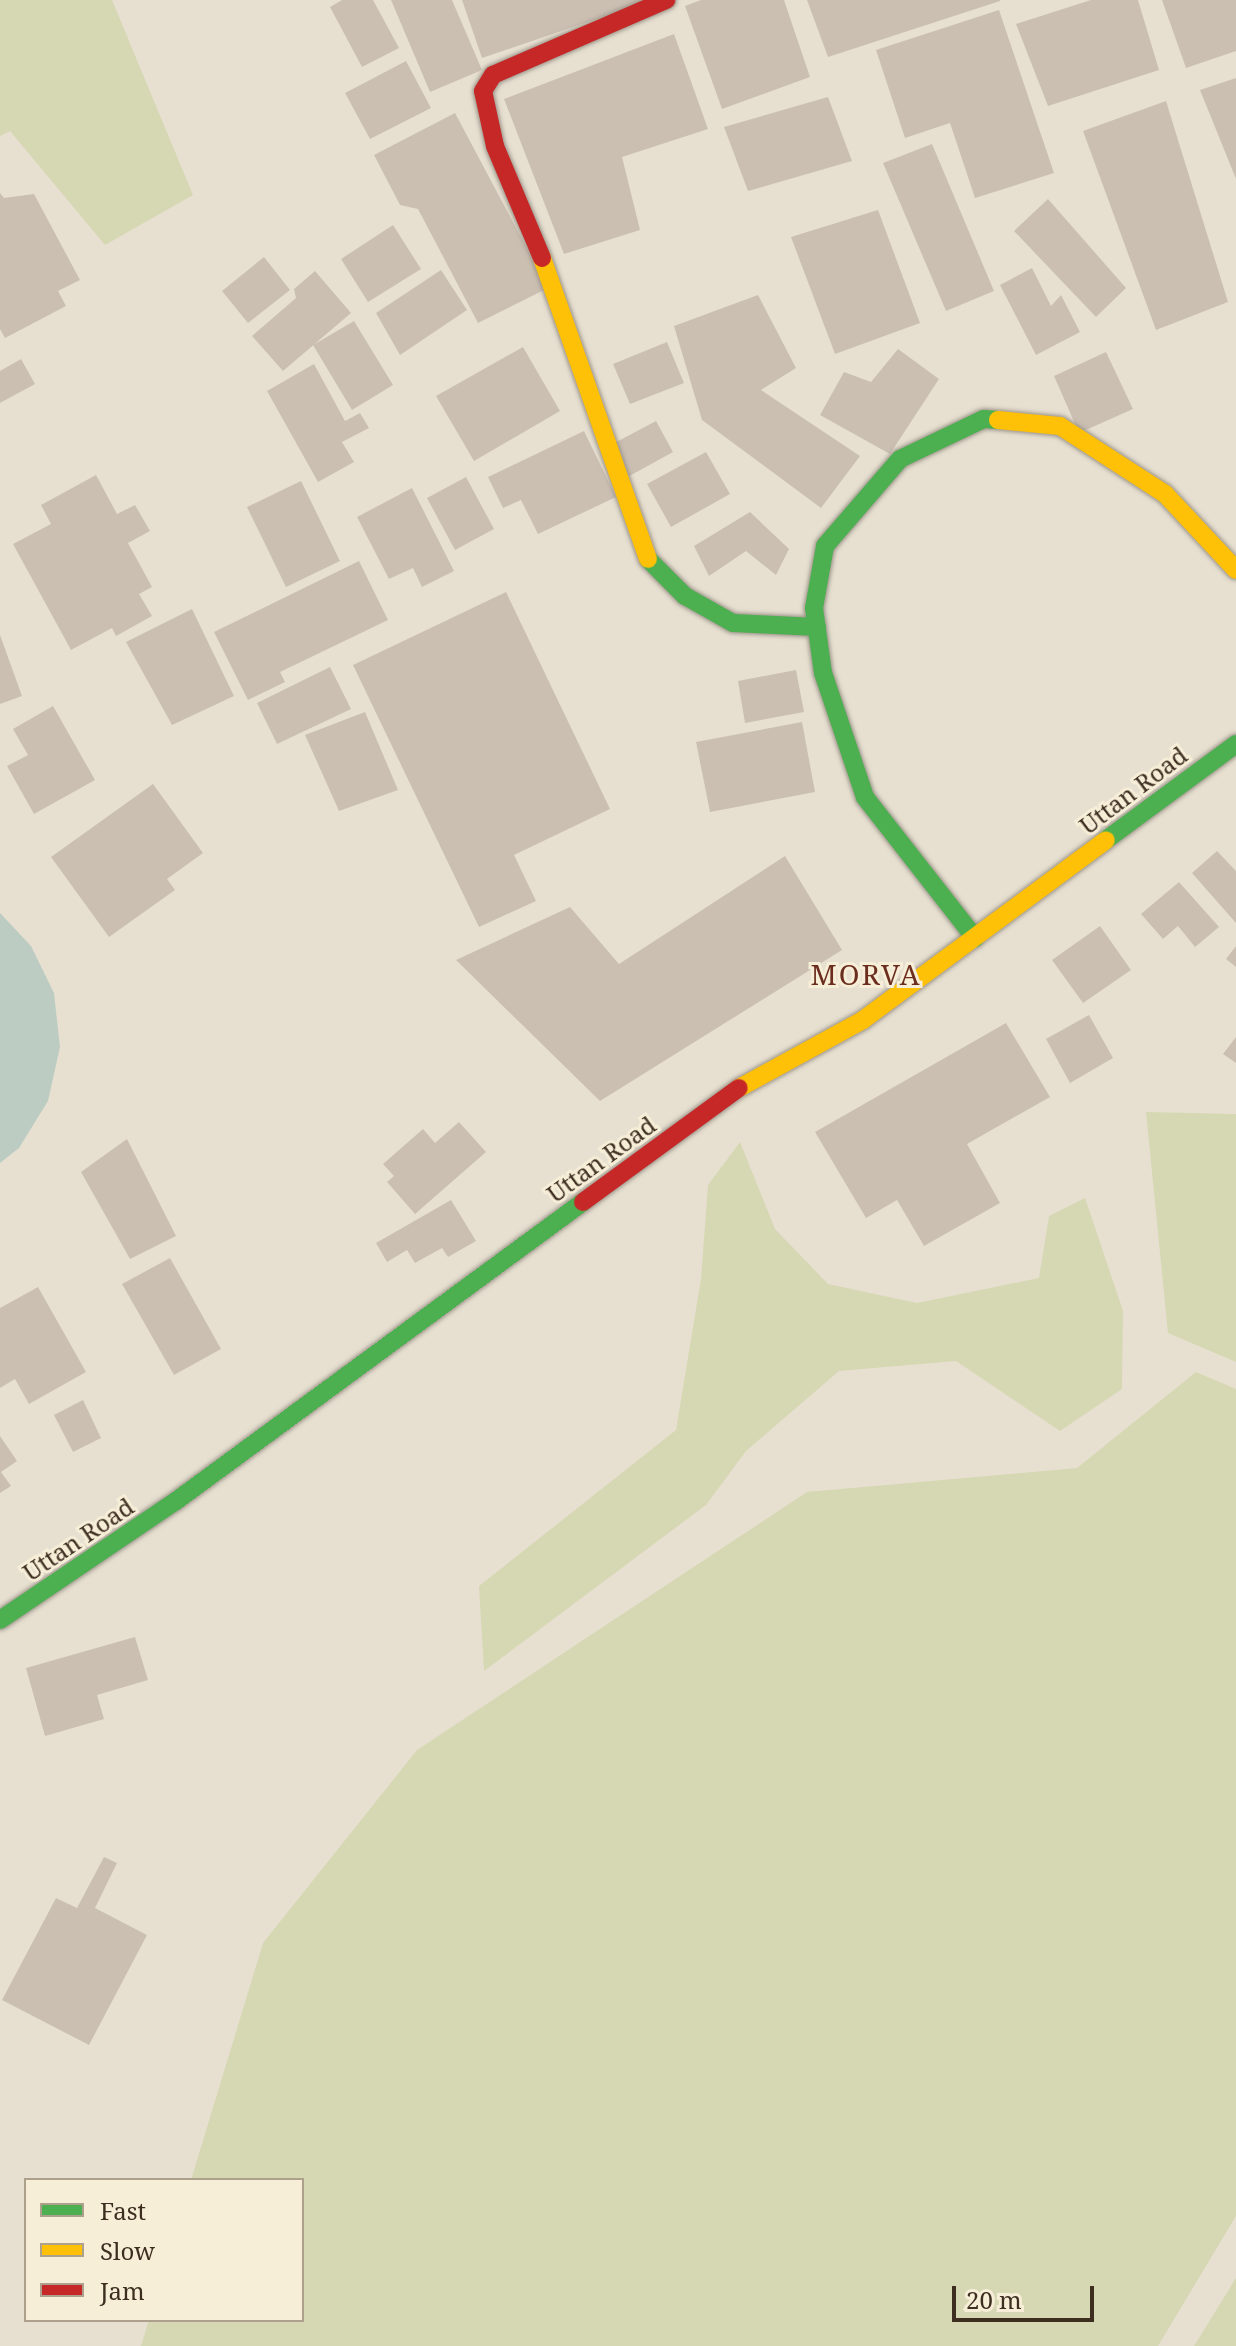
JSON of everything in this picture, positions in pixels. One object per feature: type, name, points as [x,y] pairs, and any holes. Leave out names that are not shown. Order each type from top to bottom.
[{"type":"street","points":[[666,0],[493,75],[483,91],[495,146],[555,290],[644,555],[685,596],[733,623],[776,629],[817,627]]},
{"type":"street","points":[[975,938],[865,797],[823,673],[814,608],[825,546],[900,459],[984,419],[1060,426],[1165,494],[1236,570]]},
{"type":"street","name":"Uttan Road","points":[[0,1620],[176,1501],[737,1089],[863,1020],[1236,744]]},
{"type":"green space","points":[[0,0],[112,0],[193,195],[105,245],[10,131],[0,136]]},
{"type":"green space","points":[[1146,1112],[1236,1114],[1236,1362],[1168,1333]]},
{"type":"green space","points":[[740,1142],[775,1229],[828,1284],[917,1303],[1039,1278],[1049,1216],[1085,1198],[1123,1311],[1122,1389],[1060,1431],[956,1361],[839,1371],[746,1451],[706,1505],[484,1671],[479,1586],[676,1430],[701,1279],[708,1185]]},
{"type":"green space","points":[[1196,1372],[1236,1389],[1236,2216],[1158,2346],[141,2346],[148,2322],[304,2322],[304,2178],[192,2178],[263,1943],[417,1750],[807,1492],[1077,1468]]},
{"type":"green space","points":[[1236,2278],[1236,2346],[1194,2346]]},
{"type":"shaded area","points":[[0,913],[31,946],[54,993],[60,1047],[48,1101],[19,1148],[0,1163]]},
{"type":"building","points":[[342,0],[373,0],[399,48],[362,67],[330,7]]},
{"type":"building","points":[[391,0],[452,0],[482,70],[430,92]]},
{"type":"building","points":[[462,0],[652,0],[482,58]]},
{"type":"building","points":[[701,0],[784,0],[810,77],[722,109],[685,6]]},
{"type":"building","points":[[807,0],[1000,0],[1000,1],[828,57]]},
{"type":"building","points":[[1091,0],[1138,0],[1159,70],[1048,106],[1016,24]]},
{"type":"building","points":[[1162,0],[1236,0],[1236,51],[1186,68]]},
{"type":"building","points":[[999,10],[1054,173],[975,198],[950,123],[905,138],[876,50]]},
{"type":"building","points":[[674,34],[708,129],[622,157],[640,230],[564,254],[504,99]]},
{"type":"building","points":[[406,61],[431,108],[370,139],[345,93]]},
{"type":"building","points":[[1236,78],[1236,179],[1200,90]]},
{"type":"building","points":[[828,97],[852,161],[748,191],[724,127]]},
{"type":"building","points":[[1166,101],[1228,302],[1156,330],[1083,131]]},
{"type":"building","points":[[455,113],[548,288],[478,323],[418,209],[400,205],[374,155]]},
{"type":"building","points":[[932,144],[994,291],[946,311],[883,163]]},
{"type":"building","points":[[0,193],[4,198],[34,194],[80,280],[58,291],[66,306],[5,338],[0,329]]},
{"type":"building","points":[[1048,199],[1126,288],[1096,317],[1014,231]]},
{"type":"building","points":[[878,210],[920,323],[835,354],[791,237]]},
{"type":"building","points":[[393,225],[421,269],[368,302],[341,259]]},
{"type":"building","points":[[264,257],[290,290],[248,323],[222,291]]},
{"type":"building","points":[[1032,268],[1051,306],[1061,295],[1080,332],[1036,355],[1000,285]]},
{"type":"building","points":[[441,270],[467,310],[400,355],[376,313]]},
{"type":"building","points":[[315,271],[351,313],[283,371],[252,336],[296,298],[294,289]]},
{"type":"building","points":[[758,295],[796,368],[761,390],[860,456],[821,508],[702,420],[674,326]]},
{"type":"building","points":[[354,321],[393,385],[352,410],[313,345]]},
{"type":"building","points":[[667,342],[684,383],[630,404],[613,364]]},
{"type":"building","points":[[523,347],[560,411],[474,461],[436,396]]},
{"type":"building","points":[[898,349],[939,379],[890,454],[820,415],[844,372],[871,382]]},
{"type":"building","points":[[1106,352],[1133,409],[1079,433],[1054,376]]},
{"type":"building","points":[[21,359],[35,384],[0,403],[0,371]]},
{"type":"building","points":[[314,364],[345,421],[360,413],[369,428],[342,442],[354,462],[318,482],[267,391]]},
{"type":"building","points":[[656,421],[673,452],[624,479],[607,447]]},
{"type":"building","points":[[584,431],[616,497],[538,534],[521,500],[503,508],[488,477]]},
{"type":"building","points":[[706,452],[730,494],[671,527],[647,484]]},
{"type":"building","points":[[96,475],[117,514],[135,505],[150,531],[128,543],[152,587],[139,594],[152,616],[116,636],[112,628],[71,650],[13,544],[51,524],[41,505]]},
{"type":"building","points":[[466,477],[494,529],[455,550],[427,498]]},
{"type":"building","points":[[301,481],[340,561],[286,587],[247,507]]},
{"type":"building","points":[[412,488],[454,571],[422,587],[413,568],[389,579],[357,517]]},
{"type":"building","points":[[750,512],[789,549],[776,575],[746,551],[709,576],[694,546]]},
{"type":"building","points":[[359,561],[388,620],[280,672],[285,682],[248,700],[214,632]]},
{"type":"building","points":[[506,592],[610,809],[514,855],[536,901],[479,927],[353,665]]},
{"type":"building","points":[[192,609],[234,696],[172,725],[126,642]]},
{"type":"building","points":[[0,635],[22,696],[0,704]]},
{"type":"building","points":[[330,667],[351,709],[277,744],[257,703]]},
{"type":"building","points":[[796,670],[804,712],[745,723],[738,681]]},
{"type":"building","points":[[53,706],[95,780],[34,814],[7,766],[28,755],[13,729]]},
{"type":"building","points":[[365,712],[398,790],[339,811],[305,735]]},
{"type":"building","points":[[802,722],[815,792],[710,812],[696,742]]},
{"type":"building","points":[[153,784],[203,853],[167,879],[175,890],[109,937],[51,857]]},
{"type":"building","points":[[1217,851],[1236,871],[1236,923],[1192,873]]},
{"type":"building","points":[[785,856],[842,950],[600,1101],[456,960],[570,907],[619,964]]},
{"type":"building","points":[[1179,882],[1219,927],[1195,947],[1178,926],[1163,939],[1141,914]]},
{"type":"building","points":[[1100,926],[1131,970],[1083,1003],[1052,960]]},
{"type":"building","points":[[1236,946],[1236,967],[1226,959]]},
{"type":"building","points":[[1089,1015],[1113,1058],[1070,1083],[1046,1039]]},
{"type":"building","points":[[1006,1023],[1050,1097],[967,1144],[1000,1203],[924,1246],[897,1200],[866,1218],[815,1132]]},
{"type":"building","points":[[1236,1037],[1236,1063],[1223,1054]]},
{"type":"building","points":[[459,1122],[486,1152],[415,1214],[387,1182],[394,1176],[383,1164],[423,1129],[435,1143]]},
{"type":"building","points":[[127,1139],[176,1236],[130,1259],[81,1172]]},
{"type":"building","points":[[451,1200],[476,1241],[448,1257],[442,1248],[415,1263],[407,1250],[387,1262],[376,1243]]},
{"type":"building","points":[[170,1258],[221,1349],[174,1375],[122,1284]]},
{"type":"building","points":[[38,1287],[86,1372],[29,1404],[15,1379],[0,1388],[0,1308]]},
{"type":"building","points":[[83,1400],[101,1438],[73,1452],[54,1415]]},
{"type":"building","points":[[0,1436],[17,1461],[1,1472],[11,1486],[0,1493]]},
{"type":"building","points":[[135,1637],[148,1680],[97,1695],[104,1719],[45,1736],[26,1668]]},
{"type":"building","points":[[104,1857],[117,1863],[95,1908],[147,1935],[89,2045],[2,2000],[56,1898],[77,1908]]},
{"type":"traffic: fast","points":[[975,938],[865,797],[823,673],[814,608],[825,546],[900,459],[984,419],[998,420]]},
{"type":"traffic: fast","points":[[648,559],[685,596],[733,623],[817,627]]},
{"type":"traffic: fast","points":[[1106,840],[1236,744]]},
{"type":"traffic: fast","points":[[0,1620],[176,1501],[583,1202]]},
{"type":"traffic: slow","points":[[542,258],[648,559]]},
{"type":"traffic: slow","points":[[998,420],[1060,426],[1165,494],[1236,570]]},
{"type":"traffic: slow","points":[[739,1088],[863,1020],[1106,840]]},
{"type":"traffic: jam","points":[[542,258],[495,146],[483,91],[493,75],[666,0]]},
{"type":"traffic: jam","points":[[583,1202],[739,1088]]},
{"type":"district","name":"MORVA","points":[[866,974]]}]
